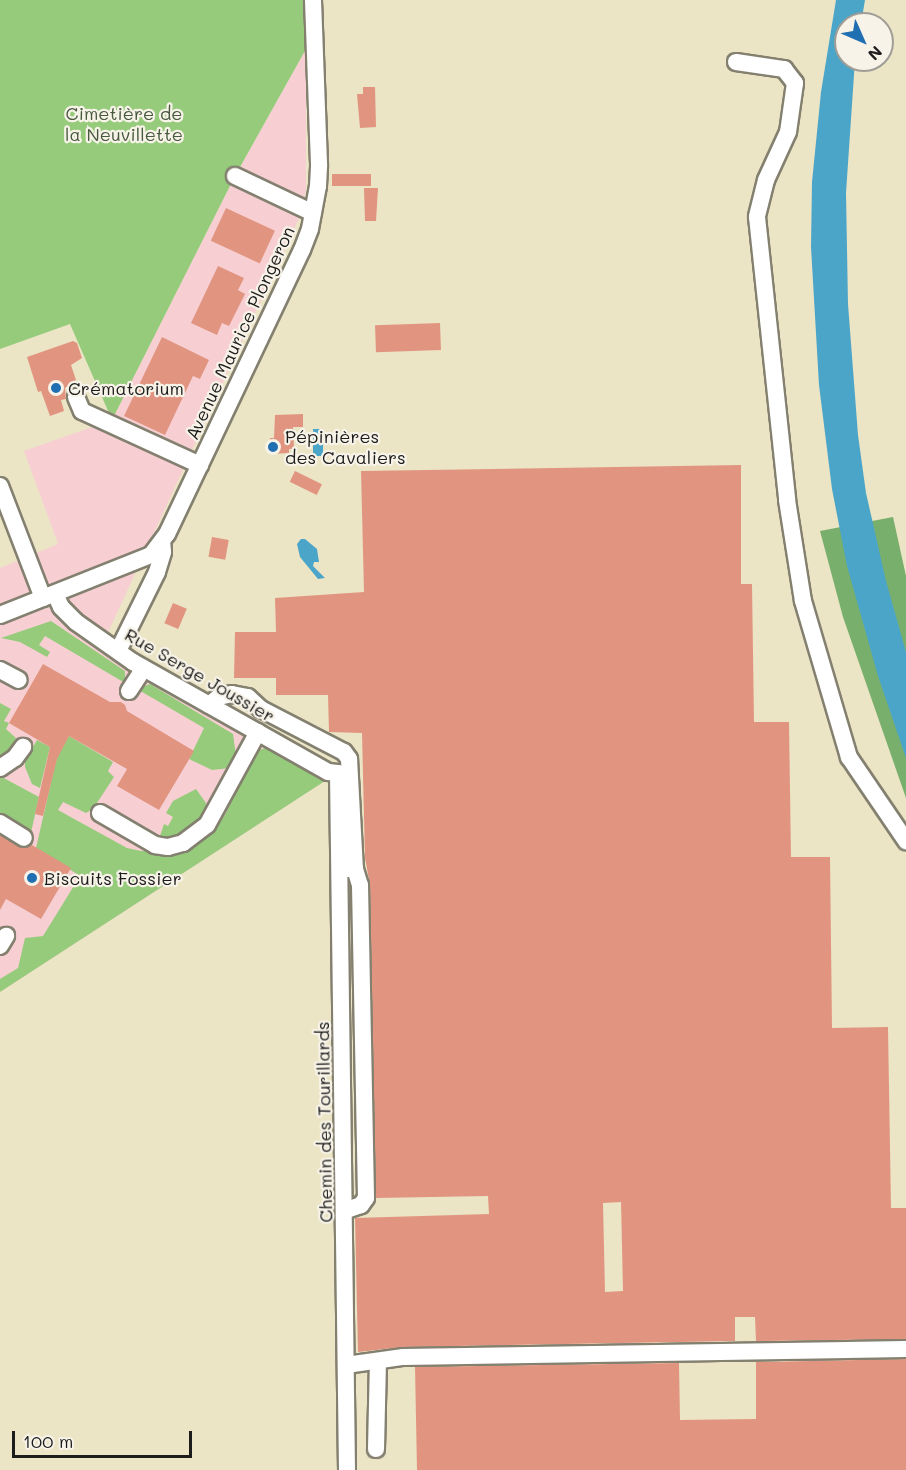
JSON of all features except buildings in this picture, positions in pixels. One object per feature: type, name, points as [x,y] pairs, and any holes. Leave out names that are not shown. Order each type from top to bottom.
[{"type":"street","name":"Avenue Maurice Plongeron","points":[[49,596],[152,555],[200,465],[302,250],[314,213],[319,164],[313,0]]},
{"type":"street","points":[[736,62],[784,69],[795,83],[788,132],[766,180],[757,218],[787,500],[803,601],[849,757],[906,842]]},
{"type":"street","points":[[235,176],[314,213]]},
{"type":"street","name":"Avenue Maurice Plongeron","points":[[76,397],[82,411],[200,465]]},
{"type":"street","name":"Rue Serge Joussier","points":[[0,486],[49,596],[76,622],[144,668],[328,771],[338,773]]},
{"type":"street","points":[[118,651],[157,572],[163,552],[162,540]]},
{"type":"street","points":[[0,615],[49,596]]},
{"type":"street","points":[[129,691],[144,668]]},
{"type":"street","points":[[0,670],[19,680]]},
{"type":"street","points":[[209,705],[219,697],[232,694],[248,697],[261,709],[344,752],[349,759],[347,869]]},
{"type":"street","points":[[100,813],[155,845],[168,847],[183,843],[207,825],[258,732]]},
{"type":"street","points":[[0,768],[15,758],[22,747]]},
{"type":"street","name":"Chemin des Tourillards","points":[[338,773],[347,869],[345,1211],[348,1470]]},
{"type":"street","points":[[0,823],[24,838]]},
{"type":"street","points":[[346,1365],[403,1357],[906,1349]]},
{"type":"street","points":[[376,1449],[378,1362]]},
{"type":"shaded area","points":[[306,49],[306,189],[301,214],[105,639],[328,779],[0,992],[0,568],[58,544],[24,451],[112,420],[235,176]]},
{"type":"green space","name":"Cimetière de la Neuvillette","points":[[0,0],[306,0],[306,49],[235,176],[112,420],[70,324],[0,349]]},
{"type":"green space","points":[[893,517],[906,576],[906,798],[843,617],[820,531]]},
{"type":"green space","points":[[51,621],[125,671],[125,683],[45,636],[39,645],[50,652],[47,657],[20,642],[1,638]]},
{"type":"green space","points":[[150,684],[233,734],[236,756],[230,768],[212,770],[189,759],[204,728],[137,689]]},
{"type":"green space","points":[[0,703],[11,709],[4,721],[9,723],[6,729],[16,738],[8,755],[0,760]]},
{"type":"green space","points":[[69,736],[113,762],[108,771],[114,777],[93,809],[86,813],[63,802],[58,810],[127,848],[141,851],[160,851],[200,837],[217,825],[225,815],[256,751],[274,745],[328,779],[0,992],[0,979],[18,968],[25,938],[43,936],[80,876],[36,848],[58,752]]},
{"type":"green space","points":[[37,740],[50,747],[40,788],[32,784],[25,767],[25,760]]},
{"type":"green space","points":[[0,776],[39,797],[30,837],[0,819]]},
{"type":"green space","points":[[196,789],[206,803],[205,820],[181,839],[159,839],[164,824],[168,826],[173,817],[166,813],[173,801]]},
{"type":"water","points":[[836,0],[865,0],[863,12],[834,12]]},
{"type":"water","points":[[834,12],[834,72],[854,72],[846,193],[848,304],[858,435],[866,493],[886,581],[906,652],[906,758],[878,676],[847,566],[832,489],[819,385],[811,247],[812,182],[821,92]]},
{"type":"water","points":[[313,429],[323,429],[323,456],[313,456]]},
{"type":"water","points":[[301,539],[305,539],[317,549],[319,562],[314,562],[313,566],[325,578],[318,579],[300,557],[297,544]]},
{"type":"place","name":"Crématorium","points":[[56,388]]},
{"type":"place","name":"Pépinières des Cavaliers","points":[[273,447]]},
{"type":"place","name":"Biscuits Fossier","points":[[32,878]]}]
